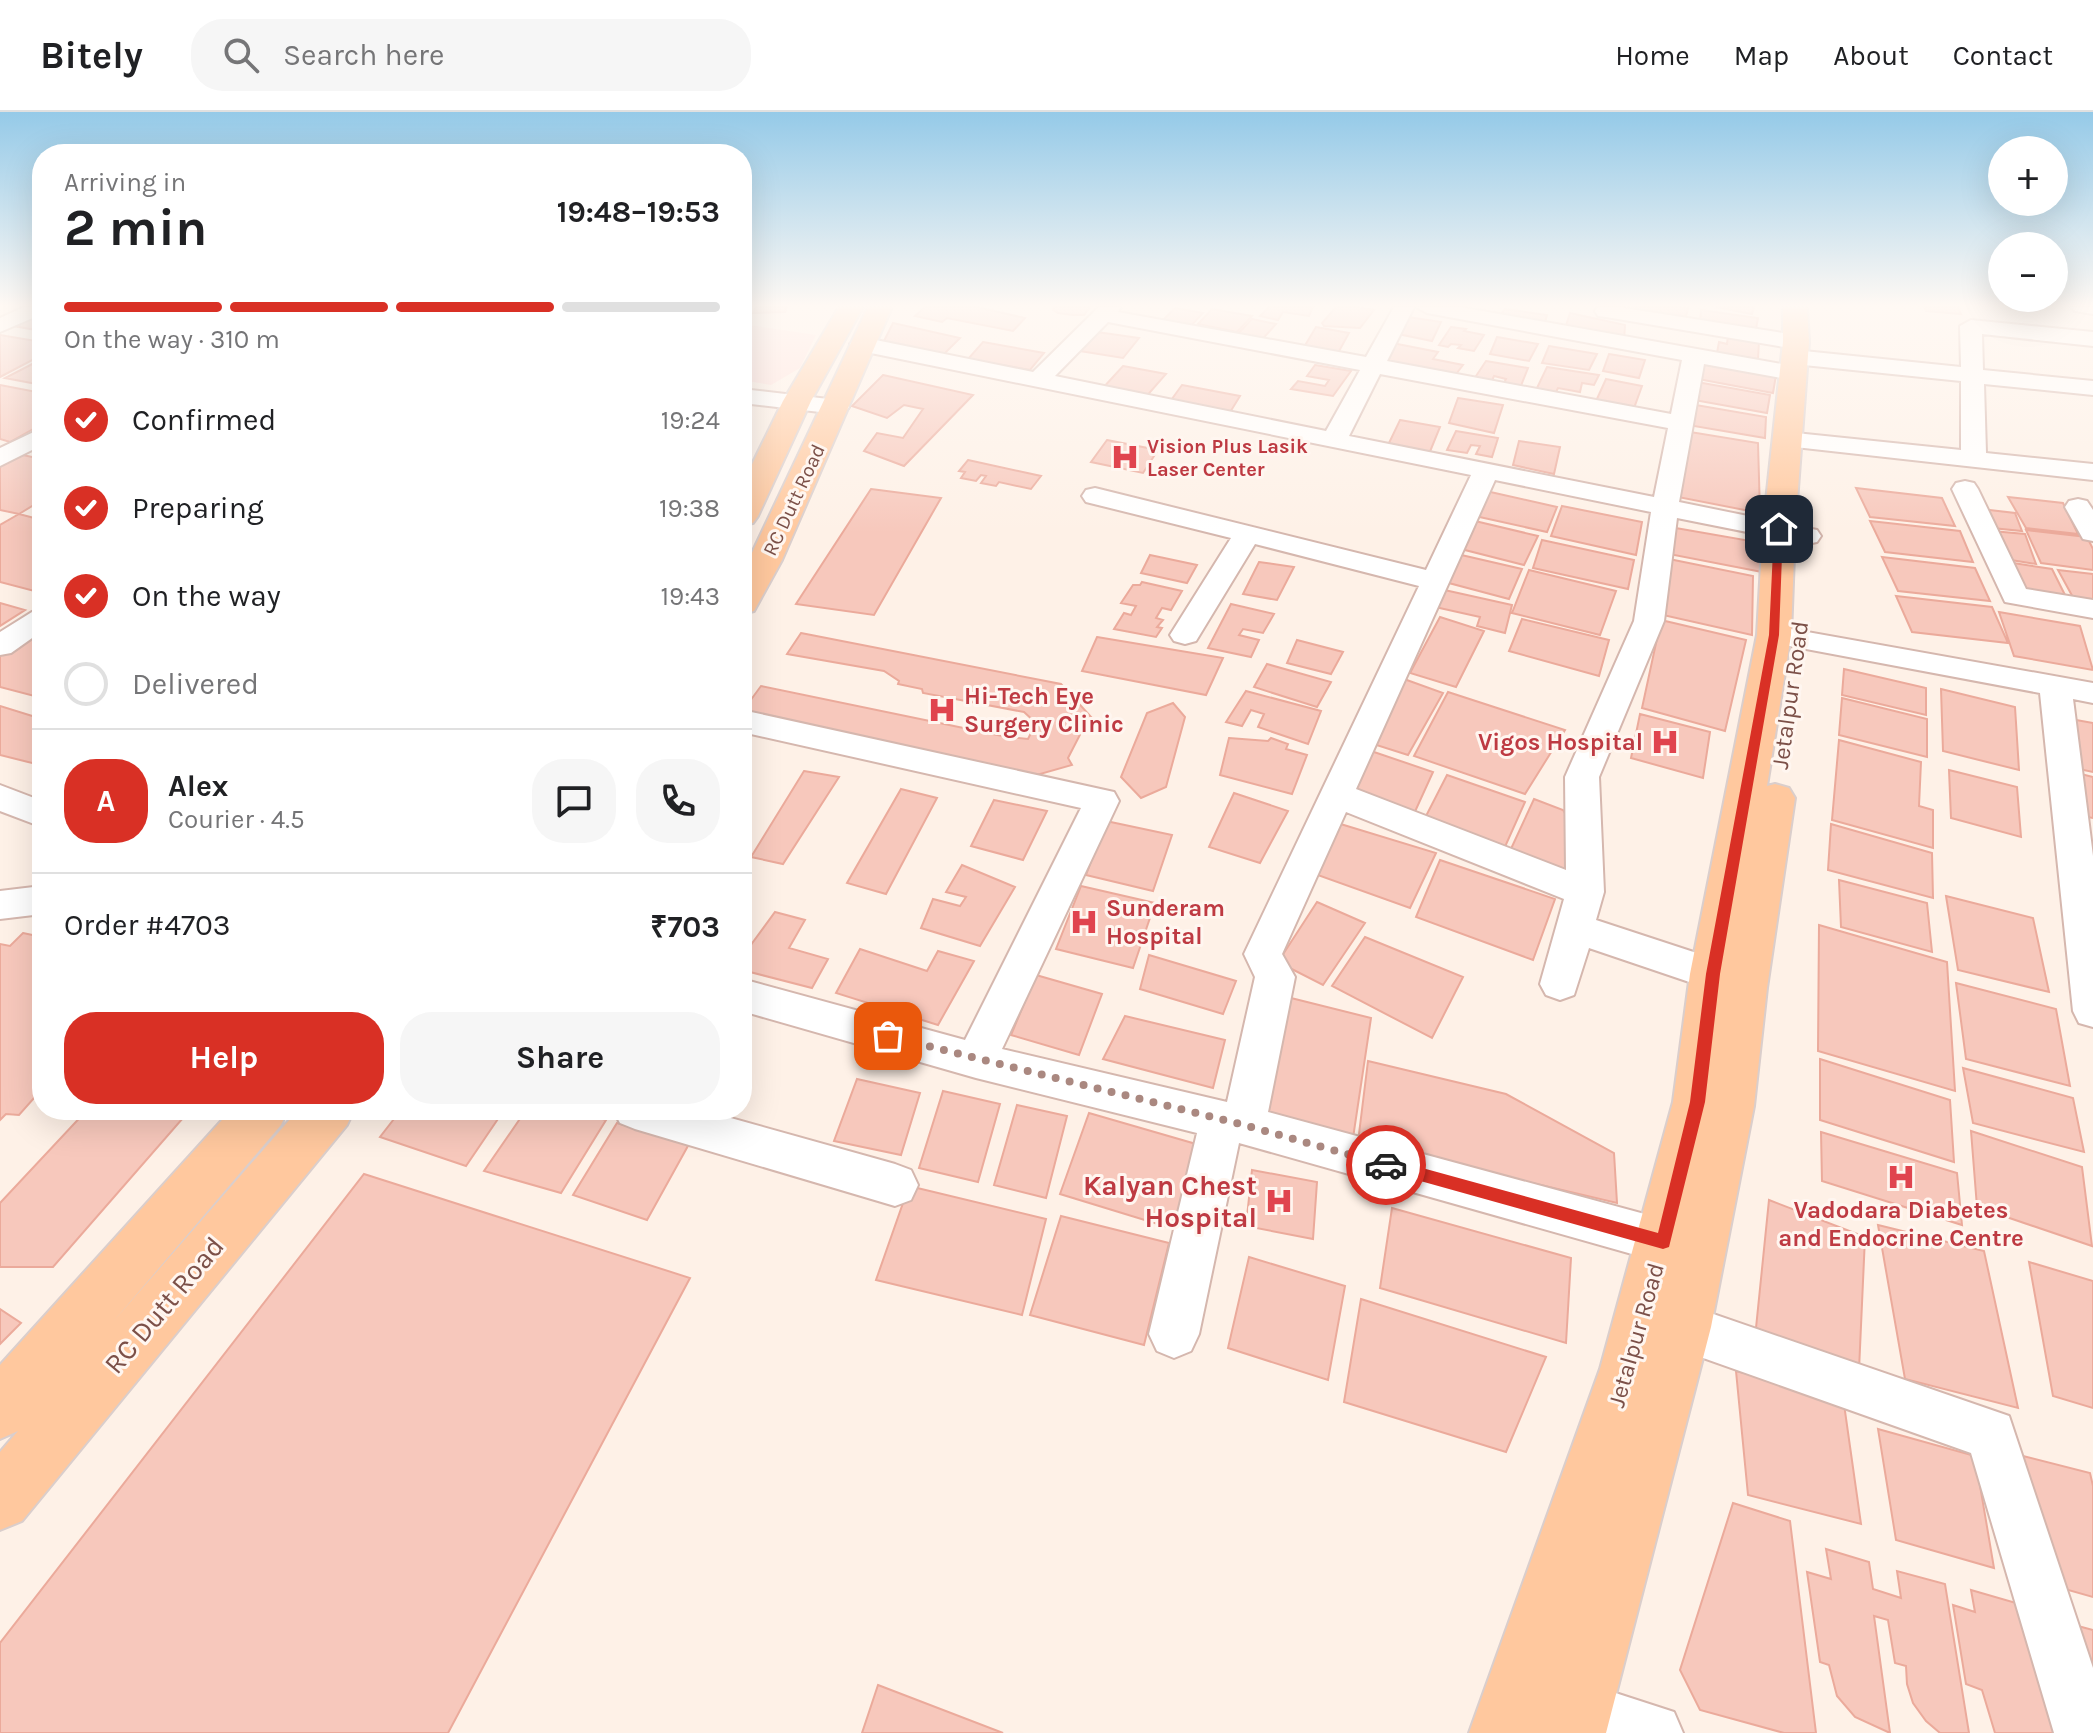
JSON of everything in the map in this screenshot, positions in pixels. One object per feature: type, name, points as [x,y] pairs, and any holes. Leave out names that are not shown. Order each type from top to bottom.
[{"type":"main road","name":"RC Dutt Road","points":[[752,495],[808,383]]},
{"type":"main road","name":"RC Dutt Road","points":[[752,586],[846,383]]},
{"type":"main road","name":"Jetalpur Road","points":[[1574,1723],[1681,1246],[1729,1106],[1787,637],[1800,383]]},
{"type":"main road","name":"Jetalpur Road","points":[[1681,1246],[1713,974],[1787,637]]},
{"type":"main road","name":"RC Dutt Road","points":[[0,1409],[254,1120]]},
{"type":"main road","name":"RC Dutt Road","points":[[0,1499],[321,1120]]},
{"type":"main road","name":"Jetalpur Road","points":[[1513,1710],[1629,1369],[1663,1320]]},
{"type":"street","points":[[1051,383],[1793,532]]},
{"type":"street","points":[[1334,440],[1364,383]]},
{"type":"street","points":[[1471,383],[1681,423]]},
{"type":"street","points":[[1560,984],[1580,910],[1582,777],[1649,621],[1665,506],[1689,383]]},
{"type":"street","points":[[1972,383],[1974,446]]},
{"type":"street","points":[[2039,383],[2093,388]]},
{"type":"street","points":[[752,395],[837,407]]},
{"type":"street","points":[[1974,446],[2004,437]]},
{"type":"street","points":[[0,458],[32,440]]},
{"type":"street","points":[[1797,440],[1974,446],[2093,472]]},
{"type":"street","points":[[2033,441],[2093,449]]},
{"type":"street","points":[[1174,1334],[1275,977],[1263,954],[1486,471]]},
{"type":"street","points":[[1965,489],[2015,596],[2093,609]]},
{"type":"street","points":[[1095,496],[1435,581]]},
{"type":"street","points":[[2078,507],[2093,533]]},
{"type":"street","points":[[1185,635],[1247,534]]},
{"type":"street","points":[[0,646],[32,625]]},
{"type":"street","points":[[1787,637],[2093,693]]},
{"type":"street","points":[[2055,686],[2082,824],[2093,1011]]},
{"type":"street","points":[[752,723],[1102,801],[976,1060]]},
{"type":"street","points":[[1337,795],[1713,974]]},
{"type":"street","points":[[0,797],[32,811]]},
{"type":"street","points":[[0,905],[32,901]]},
{"type":"street","points":[[752,998],[976,1060],[1233,1123],[1681,1246]]},
{"type":"street","points":[[670,1120],[895,1185]]},
{"type":"street","points":[[1663,1320],[1991,1434],[2084,1733]]},
{"type":"street","points":[[1513,1710],[1574,1723],[1653,1733]]},
{"type":"building","points":[[875,383],[917,383],[973,395],[904,466],[864,451],[877,433],[903,438],[923,409],[904,405],[887,418],[852,406]]},
{"type":"building","points":[[1108,383],[1158,383],[1145,398],[1102,389]]},
{"type":"building","points":[[1297,383],[1325,386],[1327,383],[1343,383],[1333,396],[1291,389]]},
{"type":"building","points":[[1504,383],[1522,383],[1520,388],[1503,385]]},
{"type":"building","points":[[1540,383],[1595,383],[1582,383],[1580,392],[1558,388],[1555,394],[1536,390]]},
{"type":"building","points":[[1604,383],[1642,386],[1634,408],[1596,401]]},
{"type":"building","points":[[1697,383],[1770,395],[1767,413],[1694,400]]},
{"type":"building","points":[[1718,383],[1775,383],[1773,393]]},
{"type":"building","points":[[0,385],[32,391],[32,430],[10,442],[0,439]]},
{"type":"building","points":[[1182,385],[1240,396],[1229,414],[1169,403]]},
{"type":"building","points":[[1458,398],[1503,405],[1494,433],[1449,423]]},
{"type":"building","points":[[1690,404],[1766,417],[1765,438],[1688,425]]},
{"type":"building","points":[[1400,420],[1440,427],[1429,454],[1388,445]]},
{"type":"building","points":[[1456,431],[1498,438],[1492,457],[1476,454],[1480,446],[1471,445],[1467,453],[1447,450]]},
{"type":"building","points":[[1684,431],[1758,443],[1760,513],[1678,497]]},
{"type":"building","points":[[1107,440],[1158,450],[1143,473],[1091,462]]},
{"type":"building","points":[[1519,441],[1560,447],[1554,474],[1513,465]]},
{"type":"building","points":[[13,453],[32,457],[32,506],[19,514],[0,510],[0,460]]},
{"type":"building","points":[[968,460],[1041,476],[1031,489],[999,482],[996,486],[981,483],[986,476],[981,475],[976,481],[961,478],[965,472],[959,471]]},
{"type":"building","points":[[1856,488],[1942,498],[1955,526],[1870,517]]},
{"type":"building","points":[[871,489],[941,498],[874,615],[796,604]]},
{"type":"building","points":[[1486,491],[1557,507],[1547,532],[1475,516]]},
{"type":"building","points":[[2008,497],[2063,503],[2078,534],[2026,528]]},
{"type":"building","points":[[1562,506],[1642,522],[1636,555],[1551,536]]},
{"type":"building","points":[[1981,509],[2015,513],[2022,531],[1992,528]]},
{"type":"building","points":[[19,514],[32,517],[32,590],[0,582],[0,525]]},
{"type":"building","points":[[1475,521],[1538,536],[1524,565],[1461,549]]},
{"type":"building","points":[[1870,521],[1960,531],[1973,562],[1885,552]]},
{"type":"building","points":[[1670,527],[1762,543],[1762,572],[1669,554]]},
{"type":"building","points":[[2026,530],[2087,537],[2093,549],[2093,570],[2041,563]]},
{"type":"building","points":[[1992,531],[2025,534],[2036,564],[2005,559]]},
{"type":"building","points":[[1542,540],[1634,560],[1628,589],[1533,568]]},
{"type":"building","points":[[1457,554],[1522,569],[1509,599],[1445,582]]},
{"type":"building","points":[[1150,555],[1197,565],[1187,583],[1141,573]]},
{"type":"building","points":[[1882,557],[1975,568],[1990,601],[1898,591]]},
{"type":"building","points":[[1669,559],[1753,576],[1752,635],[1663,615]]},
{"type":"building","points":[[1259,562],[1294,567],[1277,600],[1243,594]]},
{"type":"building","points":[[2007,562],[2052,569],[2068,601],[2022,594]]},
{"type":"building","points":[[1529,570],[1616,591],[1600,635],[1512,613]]},
{"type":"building","points":[[2058,570],[2093,574],[2093,604],[2075,601]]},
{"type":"building","points":[[1142,582],[1182,591],[1171,610],[1162,608],[1156,618],[1163,620],[1157,627],[1162,628],[1156,637],[1114,629],[1124,613],[1131,615],[1136,606],[1121,603],[1133,585]]},
{"type":"building","points":[[1440,589],[1512,605],[1505,633],[1477,626],[1480,617],[1435,607]]},
{"type":"building","points":[[1896,596],[1992,607],[2008,643],[1912,632]]},
{"type":"building","points":[[0,603],[25,610],[0,626]]},
{"type":"building","points":[[1231,604],[1274,614],[1263,633],[1243,629],[1239,635],[1259,640],[1251,657],[1208,648]]},
{"type":"building","points":[[1999,612],[2080,626],[2093,670],[2014,656]]},
{"type":"building","points":[[1440,617],[1484,631],[1456,687],[1410,673]]},
{"type":"building","points":[[1522,619],[1609,640],[1599,676],[1509,651]]},
{"type":"building","points":[[1661,620],[1746,640],[1725,731],[1642,708]]},
{"type":"building","points":[[32,631],[32,695],[0,687],[0,652]]},
{"type":"building","points":[[801,633],[1061,684],[1093,719],[1085,725],[1068,758],[1072,765],[1019,780],[752,719],[752,698],[761,686],[1007,737],[1028,739],[1036,723],[1024,712],[923,693],[922,689],[898,684],[899,681],[884,671],[787,654]]},
{"type":"building","points":[[1097,637],[1223,658],[1206,695],[1082,671]]},
{"type":"building","points":[[1297,640],[1343,652],[1331,674],[1287,663]]},
{"type":"building","points":[[1267,664],[1331,682],[1317,707],[1254,687]]},
{"type":"building","points":[[1844,669],[1926,688],[1926,715],[1842,695]]},
{"type":"building","points":[[1404,679],[1443,693],[1408,755],[1370,743]]},
{"type":"building","points":[[1941,689],[2015,707],[2019,770],[1943,751]]},
{"type":"building","points":[[1246,691],[1321,711],[1308,744],[1258,727],[1264,714],[1251,710],[1242,726],[1226,722]]},
{"type":"building","points":[[1448,692],[1565,730],[1525,794],[1414,756]]},
{"type":"building","points":[[1842,698],[1927,719],[1927,757],[1839,735]]},
{"type":"building","points":[[1173,703],[1185,717],[1166,787],[1141,798],[1121,777],[1147,713]]},
{"type":"building","points":[[0,706],[32,716],[32,763],[0,755]]},
{"type":"building","points":[[1640,714],[1710,732],[1703,778],[1631,758]]},
{"type":"building","points":[[2065,718],[2093,723],[2093,772],[2074,768]]},
{"type":"building","points":[[1229,738],[1268,741],[1271,738],[1288,744],[1286,749],[1307,755],[1292,794],[1220,775]]},
{"type":"building","points":[[1839,740],[1921,762],[1919,806],[1933,810],[1933,848],[1832,820]]},
{"type":"building","points":[[1371,751],[1433,772],[1413,816],[1349,791]]},
{"type":"building","points":[[1949,770],[2017,787],[2021,837],[1951,818]]},
{"type":"building","points":[[804,771],[839,777],[783,864],[752,855]]},
{"type":"building","points":[[2073,772],[2093,777],[2093,818],[2082,816]]},
{"type":"building","points":[[1447,775],[1525,802],[1504,849],[1424,820]]},
{"type":"building","points":[[901,789],[937,798],[886,894],[847,883]]},
{"type":"building","points":[[1234,793],[1288,811],[1260,863],[1209,847]]},
{"type":"building","points":[[1534,799],[1563,810],[1574,828],[1572,874],[1510,851]]},
{"type":"building","points":[[994,800],[1047,811],[1023,860],[971,846]]},
{"type":"building","points":[[1106,821],[1172,835],[1153,891],[1086,875]]},
{"type":"building","points":[[1334,822],[1436,853],[1410,908],[1312,873]]},
{"type":"building","points":[[1831,824],[1932,853],[1933,898],[1828,870]]},
{"type":"building","points":[[1440,860],[1555,899],[1533,960],[1416,917]]},
{"type":"building","points":[[962,865],[1015,887],[980,946],[921,928],[933,899],[960,906],[966,897],[946,892]]},
{"type":"building","points":[[1839,880],[1927,903],[1932,952],[1841,927]]},
{"type":"building","points":[[1081,886],[1155,903],[1133,968],[1056,949]]},
{"type":"building","points":[[1946,896],[2033,918],[2049,992],[1958,970]]},
{"type":"building","points":[[1317,902],[1365,923],[1323,985],[1278,962]]},
{"type":"building","points":[[775,912],[805,920],[789,948],[828,959],[812,988],[752,973],[752,943]]},
{"type":"building","points":[[1819,925],[1947,962],[1955,1091],[1818,1051]]},
{"type":"building","points":[[23,933],[32,935],[32,1100],[19,1115],[6,1114],[0,1120],[0,944],[10,946]]},
{"type":"building","points":[[1365,937],[1463,977],[1432,1038],[1332,986]]},
{"type":"building","points":[[860,949],[927,971],[938,951],[974,961],[938,1025],[836,993]]},
{"type":"building","points":[[1149,955],[1236,981],[1223,1014],[1140,989]]},
{"type":"building","points":[[1036,975],[1102,994],[1079,1055],[1011,1035]]},
{"type":"building","points":[[1956,983],[2056,1009],[2070,1086],[1966,1059]]},
{"type":"building","points":[[1283,996],[1371,1018],[1353,1138],[1261,1115]]},
{"type":"building","points":[[1125,1016],[1225,1040],[1213,1088],[1103,1059]]},
{"type":"building","points":[[1820,1059],[1950,1100],[1954,1162],[1820,1120]]},
{"type":"building","points":[[1368,1061],[1506,1094],[1614,1153],[1617,1203],[1358,1142]]},
{"type":"building","points":[[1963,1068],[2073,1098],[2084,1152],[1973,1123]]},
{"type":"building","points":[[857,1079],[920,1093],[901,1155],[834,1141]]},
{"type":"building","points":[[943,1091],[1000,1104],[978,1182],[919,1168]]},
{"type":"building","points":[[1017,1105],[1067,1116],[1046,1198],[994,1185]]},
{"type":"building","points":[[1089,1113],[1196,1144],[1174,1229],[1060,1194]]},
{"type":"building","points":[[78,1120],[181,1120],[53,1267],[0,1267],[0,1203]]},
{"type":"building","points":[[393,1120],[497,1120],[466,1166],[380,1137]]},
{"type":"building","points":[[519,1120],[606,1120],[561,1193],[484,1171]]},
{"type":"building","points":[[617,1123],[689,1144],[647,1220],[573,1195]]},
{"type":"building","points":[[1971,1131],[2082,1167],[2092,1246],[1977,1207]]},
{"type":"building","points":[[1821,1132],[1957,1173],[1962,1225],[1822,1181]]},
{"type":"building","points":[[1252,1170],[1317,1182],[1313,1239],[1246,1226]]},
{"type":"building","points":[[364,1174],[690,1278],[448,1733],[0,1733],[0,1643]]},
{"type":"building","points":[[909,1186],[1046,1219],[1022,1315],[876,1280]]},
{"type":"building","points":[[1769,1200],[1865,1237],[1859,1370],[1756,1328]]},
{"type":"building","points":[[1392,1208],[1571,1258],[1566,1343],[1380,1288]]},
{"type":"building","points":[[1061,1216],[1169,1243],[1144,1345],[1030,1315]]},
{"type":"building","points":[[1878,1225],[1984,1251],[2018,1408],[1905,1379]]},
{"type":"building","points":[[1249,1257],[1345,1286],[1328,1380],[1228,1348]]},
{"type":"building","points":[[2029,1262],[2093,1281],[2093,1408],[2053,1396]]},
{"type":"building","points":[[1361,1299],[1546,1357],[1506,1452],[1344,1402]]},
{"type":"building","points":[[0,1309],[21,1323],[0,1344]]},
{"type":"building","points":[[1736,1371],[1843,1397],[1861,1524],[1748,1495]]},
{"type":"building","points":[[1878,1429],[1975,1456],[1994,1568],[1896,1540]]},
{"type":"building","points":[[2019,1455],[2090,1473],[2093,1486],[2093,1597],[2047,1584]]},
{"type":"building","points":[[1733,1503],[1790,1521],[1816,1733],[1784,1733],[1700,1710],[1680,1670]]},
{"type":"building","points":[[1826,1549],[1869,1562],[1873,1589],[1901,1598],[1897,1571],[1945,1584],[1969,1733],[1940,1733],[1926,1721],[1913,1703],[1906,1666],[1895,1663],[1888,1620],[1874,1616],[1890,1733],[1855,1717],[1837,1696],[1829,1665],[1820,1662],[1807,1572],[1831,1579]]},
{"type":"building","points":[[1971,1590],[2023,1605],[2067,1733],[1995,1733],[1982,1690],[1966,1684],[1953,1605],[1975,1612]]},
{"type":"building","points":[[2078,1626],[2093,1630],[2093,1681]]},
{"type":"building","points":[[878,1685],[1003,1733],[862,1733]]},
{"type":"way so far","points":[[888,1036],[1244,1125],[1386,1165]]},
{"type":"place","name":"Vision Plus Lasik Laser Center","points":[[1125,457]]},
{"type":"place","name":"Hi-Tech Eye Surgery Clinic","points":[[942,710]]},
{"type":"place","name":"Vigos Hospital","points":[[1665,742]]},
{"type":"place","name":"Sunderam Hospital","points":[[1084,922]]},
{"type":"place","name":"Vadodara Diabetes and Endocrine Centre","points":[[1901,1177]]},
{"type":"place","name":"Kalyan Chest Hospital","points":[[1279,1201]]},
{"type":"route","points":[[1386,1165],[1663,1242],[1698,1102],[1713,974],[1774,635],[1779,529]]}]
